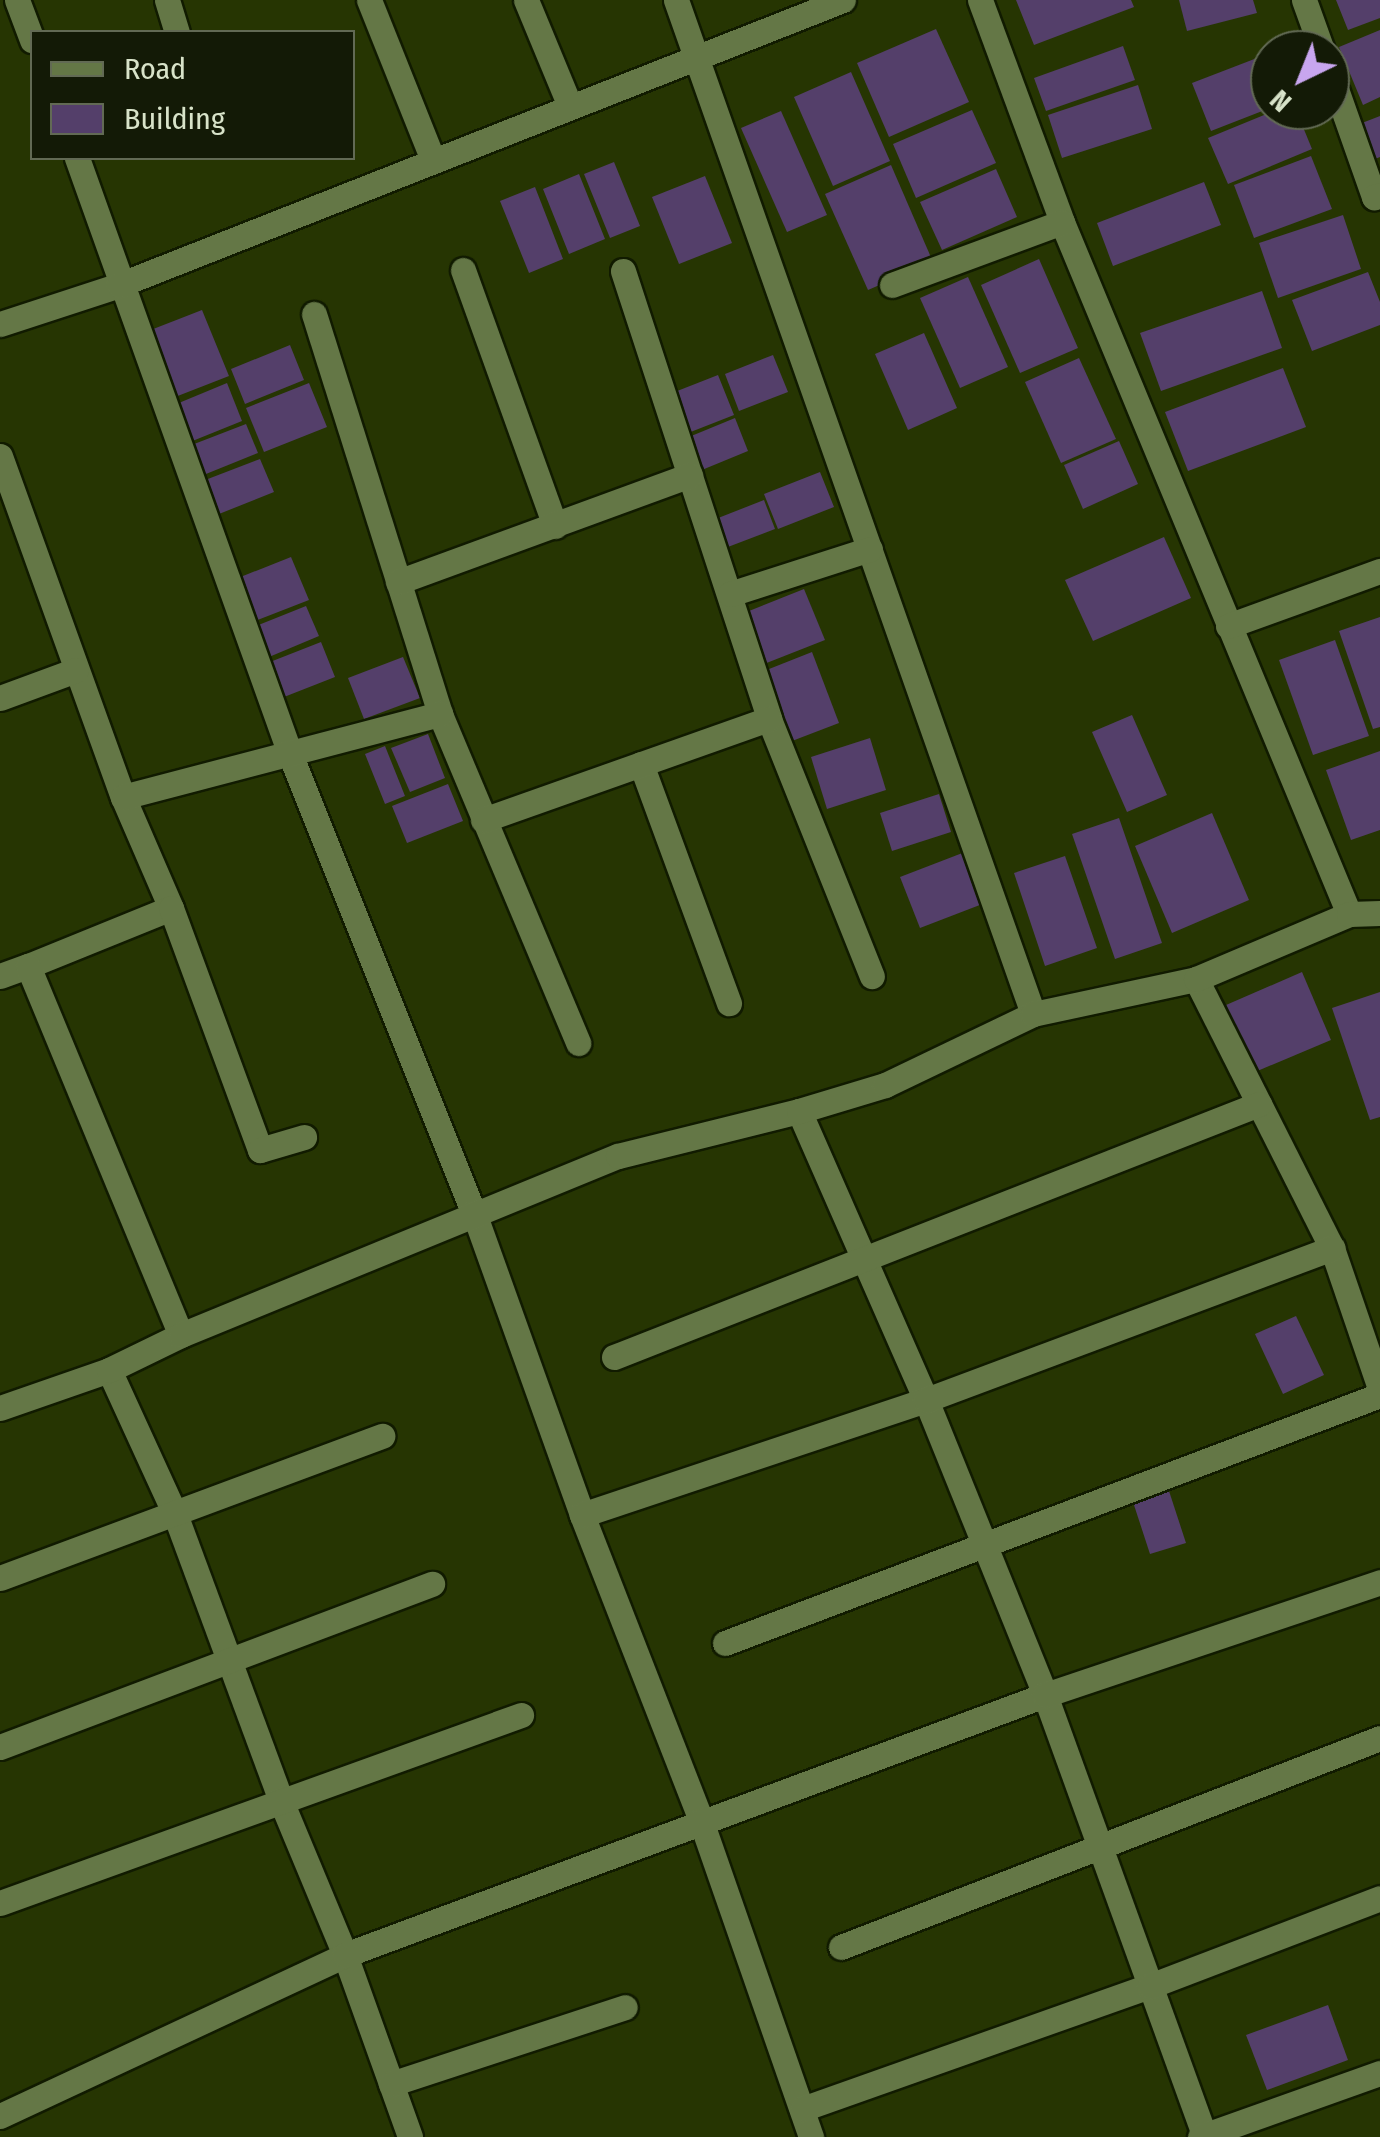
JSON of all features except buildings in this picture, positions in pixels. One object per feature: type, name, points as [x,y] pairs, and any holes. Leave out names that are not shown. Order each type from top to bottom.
[{"type":"street","points":[[17,0],[30,35]]},
{"type":"street","points":[[166,0],[176,30]]},
{"type":"street","points":[[369,0],[434,160]]},
{"type":"street","points":[[526,0],[570,106]]},
{"type":"street","points":[[676,0],[1033,1014]]},
{"type":"street","points":[[0,324],[119,285],[570,106],[699,60],[843,0]]},
{"type":"street","points":[[980,0],[1062,222],[1349,914]]},
{"type":"street","points":[[1304,0],[1315,30]]},
{"type":"street","points":[[1350,126],[1378,201]]},
{"type":"street","points":[[78,160],[119,285],[290,754],[474,1213],[582,1515],[701,1821],[811,2137]]},
{"type":"street","points":[[892,285],[1062,222]]},
{"type":"street","points":[[463,270],[554,526]]},
{"type":"street","points":[[623,271],[769,719],[872,976]]},
{"type":"street","points":[[314,314],[440,714],[578,1042]]},
{"type":"street","points":[[0,456],[76,670],[171,908],[260,1150],[304,1137]]},
{"type":"street","points":[[398,582],[690,475]]},
{"type":"street","points":[[730,594],[870,549]]},
{"type":"street","points":[[1228,626],[1380,572]]},
{"type":"street","points":[[0,698],[76,670]]},
{"type":"street","points":[[124,797],[440,714]]},
{"type":"street","points":[[483,820],[769,719]]},
{"type":"street","points":[[641,764],[730,1003]]},
{"type":"street","points":[[0,976],[171,908]]},
{"type":"street","points":[[0,1408],[109,1370],[474,1213],[618,1156],[799,1112],[884,1085],[1033,1014],[1196,979],[1349,914],[1380,913]]},
{"type":"street","points":[[28,966],[182,1336]]},
{"type":"street","points":[[725,1643],[1380,1391],[1332,1248],[1196,979]]},
{"type":"street","points":[[614,1357],[1259,1104]]},
{"type":"street","points":[[799,1112],[926,1400],[1045,1696],[1203,2136],[1380,2073]]},
{"type":"street","points":[[582,1515],[926,1400],[1332,1248]]},
{"type":"street","points":[[109,1370],[174,1514],[282,1801],[345,1955],[410,2137]]},
{"type":"street","points":[[0,1578],[382,1436]]},
{"type":"street","points":[[0,2116],[345,1955],[1045,1696],[1380,1582]]},
{"type":"street","points":[[0,1747],[432,1584]]},
{"type":"street","points":[[0,1903],[521,1715]]},
{"type":"street","points":[[842,1947],[1380,1738]]},
{"type":"street","points":[[802,2109],[1150,1986],[1380,1898]]},
{"type":"street","points":[[391,2084],[625,2007]]}]
